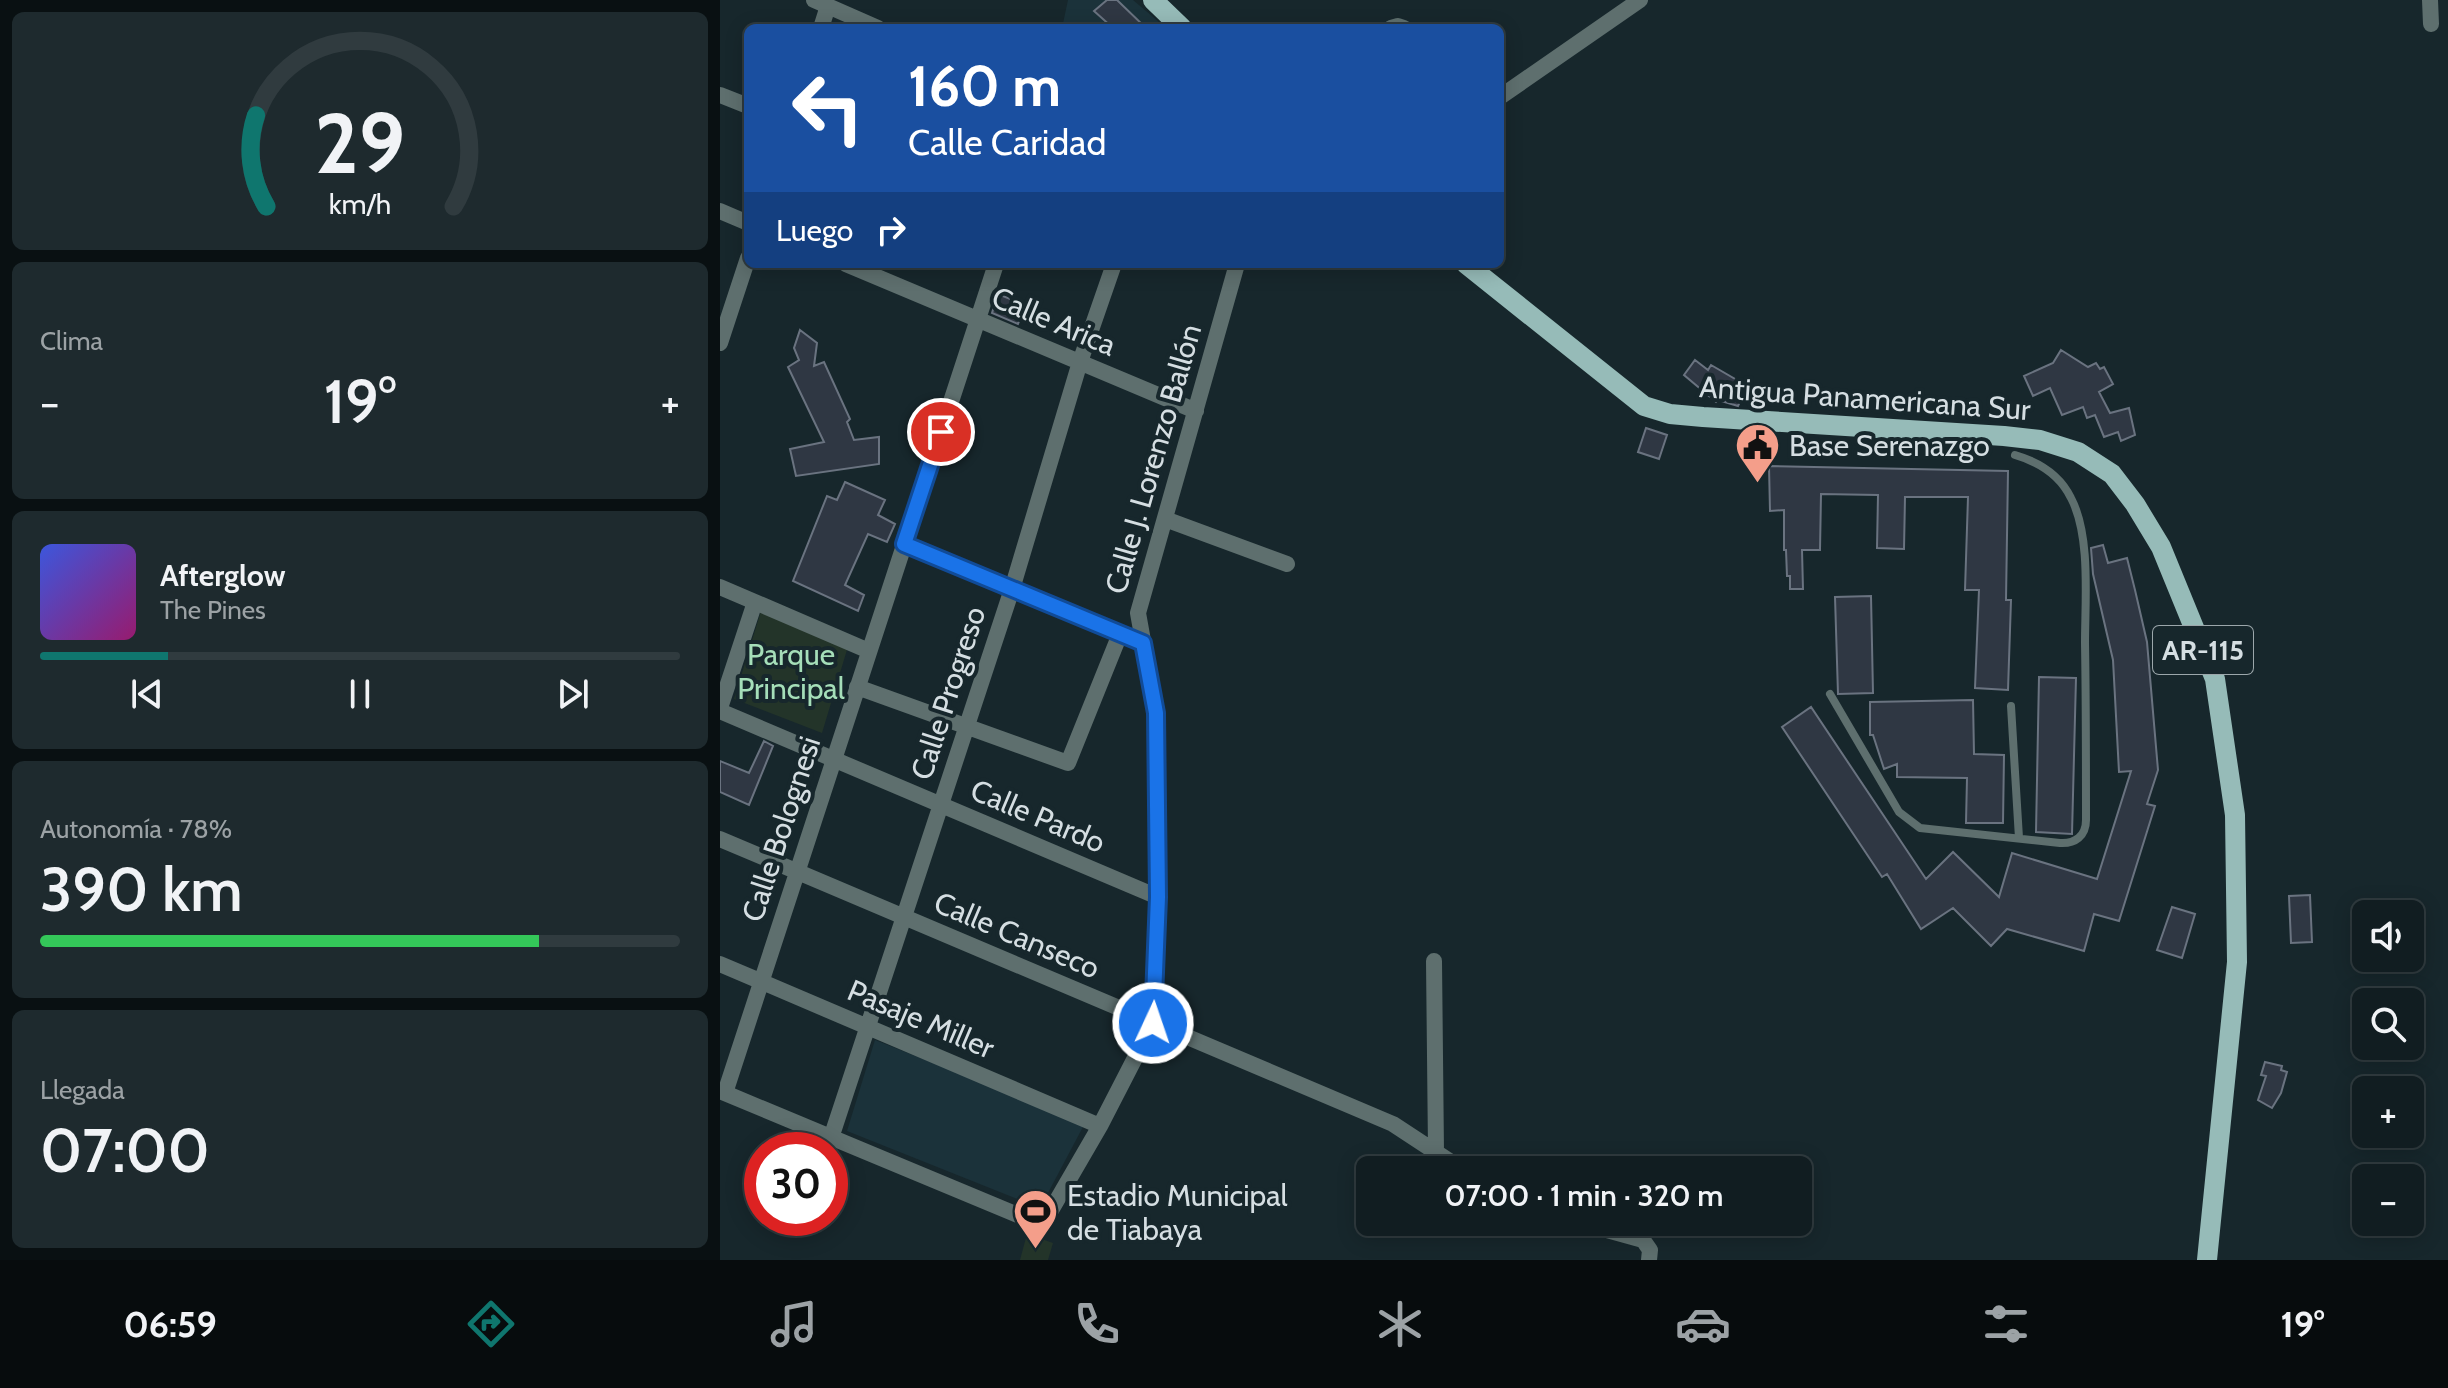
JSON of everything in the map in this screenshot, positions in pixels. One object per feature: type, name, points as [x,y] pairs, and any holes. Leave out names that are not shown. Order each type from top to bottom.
[{"type":"main road","points":[[1153,0],[1178,24]]},
{"type":"main road","name":"Antigua Panamericana Sur","points":[[1471,268],[1644,406],[1670,414],[1703,417],[2040,440],[2078,452],[2112,474],[2135,504],[2161,547],[2215,679],[2235,815],[2237,962],[2207,1260]]},
{"type":"street","points":[[1504,94],[1640,0]]},
{"type":"street","points":[[2430,0],[2431,24]]},
{"type":"street","points":[[821,24],[821,3],[869,24]]},
{"type":"street","points":[[720,95],[744,104]]},
{"type":"street","points":[[720,211],[744,221]]},
{"type":"street","points":[[720,343],[745,268]]},
{"type":"street","name":"Calle Arica","points":[[856,268],[1196,411]]},
{"type":"street","name":"Calle Bolognesi","points":[[722,1092],[761,982],[995,268]]},
{"type":"street","name":"Calle Progreso","points":[[833,1132],[1012,589],[1080,362],[1113,268]]},
{"type":"street","name":"Calle J. Lorenzo Ballón","points":[[848,1145],[1025,1218],[1046,1219],[1100,1126],[1153,1023],[1158,897],[1156,713],[1138,613],[1236,268]]},
{"type":"street","points":[[1165,519],[1287,564]]},
{"type":"street","points":[[904,544],[1143,643]]},
{"type":"street","points":[[720,587],[869,651]]},
{"type":"street","points":[[720,709],[755,602]]},
{"type":"street","points":[[857,687],[1068,763],[1120,634]]},
{"type":"street","name":"Calle Pardo","points":[[720,709],[1158,897]]},
{"type":"street","name":"Calle Canseco","points":[[720,839],[1393,1124],[1443,1156]]},
{"type":"street","points":[[1434,961],[1436,1151]]},
{"type":"street","name":"Pasaje Miller","points":[[720,964],[1100,1126]]},
{"type":"street","points":[[722,1092],[817,1132]]},
{"type":"street","points":[[1636,1236],[1650,1250],[1649,1260]]},
{"type":"lane","points":[[1830,694],[1905,819],[1920,828],[2067,843],[2080,838],[2086,827],[2085,572],[2080,522],[2070,495],[2062,484],[2041,465],[2015,455]]},
{"type":"lane","points":[[2011,706],[2019,838]]},
{"type":"shaded area","points":[[1068,0],[1133,0],[1161,24],[1063,24]]},
{"type":"shaded area","points":[[875,1040],[1085,1123],[1040,1208],[847,1131]]},
{"type":"green space","name":"Parque Principal","points":[[762,608],[849,643],[822,733],[734,699]]},
{"type":"green space","name":"Estadio Municipal de Tiabaya","points":[[1027,1234],[1053,1243],[1048,1260],[1020,1260]]},
{"type":"building","points":[[1107,0],[1117,0],[1142,24],[1109,24],[1094,11]]},
{"type":"building","points":[[998,294],[1025,305],[1018,324],[992,313]]},
{"type":"building","points":[[800,330],[817,343],[814,366],[824,362],[850,419],[847,422],[854,440],[879,437],[879,464],[796,476],[790,449],[824,442],[788,367],[799,360],[794,348]]},
{"type":"building","points":[[2061,350],[2088,367],[2096,363],[2100,369],[2104,367],[2113,384],[2099,392],[2110,413],[2129,408],[2135,435],[2121,441],[2118,432],[2104,437],[2095,415],[2087,418],[2083,407],[2062,415],[2050,388],[2033,396],[2024,376],[2053,363]]},
{"type":"building","points":[[1695,360],[1708,370],[1711,365],[1747,386],[1738,406],[1716,402],[1684,375]]},
{"type":"building","points":[[1646,428],[1667,435],[1659,459],[1638,452]]},
{"type":"building","points":[[1769,466],[2008,471],[2006,600],[2011,600],[2008,690],[1975,688],[1979,590],[1965,590],[1968,497],[1905,497],[1904,549],[1877,548],[1878,495],[1821,494],[1820,550],[1802,550],[1803,589],[1790,589],[1784,550],[1784,510],[1770,511]]},
{"type":"building","points":[[845,482],[885,500],[878,515],[895,524],[887,542],[868,534],[845,585],[864,595],[858,611],[793,581],[827,496],[837,500]]},
{"type":"building","points":[[2103,545],[2108,563],[2127,558],[2135,590],[2147,642],[2158,770],[2147,804],[2155,806],[2119,921],[2094,914],[2084,951],[2007,929],[1991,946],[1953,908],[1921,929],[1887,874],[1882,877],[1782,727],[1811,707],[1926,879],[1953,852],[1999,897],[2012,853],[2097,879],[2131,771],[2119,772],[2113,660],[2093,574],[2091,548]]},
{"type":"building","points":[[1871,596],[1873,693],[1838,694],[1835,597]]},
{"type":"building","points":[[2039,677],[2076,678],[2072,834],[2036,832]]},
{"type":"building","points":[[1973,700],[1974,754],[2004,755],[2003,823],[1966,823],[1967,778],[1897,777],[1897,764],[1884,769],[1873,735],[1870,735],[1870,702]]},
{"type":"building","points":[[764,741],[773,746],[749,805],[720,792],[720,761],[749,773]]},
{"type":"building","points":[[2310,895],[2312,942],[2291,943],[2289,896]]},
{"type":"building","points":[[2172,907],[2195,914],[2182,958],[2157,950]]},
{"type":"building","points":[[2265,1062],[2282,1066],[2281,1070],[2287,1072],[2281,1093],[2272,1108],[2258,1100],[2266,1076],[2261,1075]]},
{"type":"place","name":"Base Serenazgo","points":[[1758,484]]},
{"type":"place","name":"Estadio Municipal de Tiabaya","points":[[1036,1251]]},
{"type":"route","points":[[941,432],[904,544],[1143,643],[1156,713],[1158,897],[1153,1023]]}]
